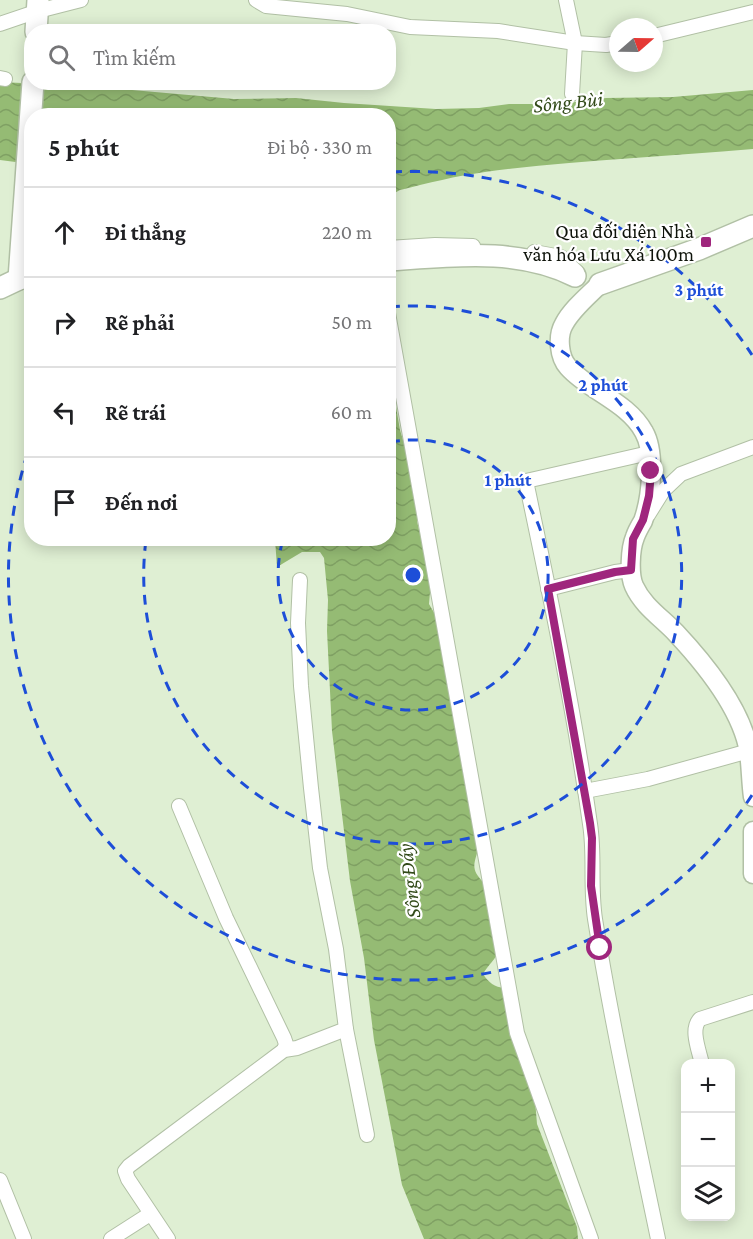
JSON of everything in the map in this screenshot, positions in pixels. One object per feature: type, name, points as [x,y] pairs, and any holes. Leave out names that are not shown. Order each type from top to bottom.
[{"type":"main road","points":[[31,108],[33,90]]},
{"type":"main road","points":[[396,260],[464,256],[520,258],[586,279],[699,249],[753,226]]},
{"type":"main road","points":[[0,288],[24,280]]},
{"type":"street","points":[[0,24],[81,0]]},
{"type":"street","points":[[256,0],[266,6],[304,4],[395,24]]},
{"type":"street","points":[[566,0],[575,44],[572,94]]},
{"type":"street","points":[[663,34],[753,12]]},
{"type":"street","points":[[396,24],[410,27],[498,31],[575,44],[609,44]]},
{"type":"street","points":[[396,247],[435,244],[510,247],[561,257],[586,279],[560,332],[561,353],[567,366],[632,417],[644,431],[651,471],[649,496],[643,520],[633,539],[631,570],[633,585],[642,599],[675,632],[724,694],[737,717],[749,751],[753,797]]},
{"type":"street","points":[[396,359],[517,1033],[591,1239]]},
{"type":"street","points":[[643,520],[652,511],[663,491],[681,474],[753,447]]},
{"type":"street","points":[[649,453],[526,481],[585,791],[592,838],[591,886],[609,1004],[658,1239]]},
{"type":"street","points":[[548,589],[631,570]]},
{"type":"street","points":[[300,580],[298,633],[301,686],[320,868],[336,949],[346,1029],[367,1136]]},
{"type":"street","points":[[585,791],[648,779],[749,751]]},
{"type":"street","points":[[168,1239],[150,1214],[125,1171],[279,1053],[286,1044],[226,918],[179,806]]},
{"type":"street","points":[[753,831],[753,874]]},
{"type":"street","points":[[701,1059],[695,1029],[698,1021],[753,1002]]},
{"type":"street","points":[[279,1053],[346,1029]]},
{"type":"street","points":[[0,1180],[24,1239]]},
{"type":"street","points":[[111,1239],[150,1214]]},
{"type":"water","points":[[0,82],[24,83],[24,90],[132,90],[234,99],[296,98],[436,109],[479,108],[509,104],[560,104],[606,98],[673,97],[753,90],[753,149],[518,168],[453,178],[396,192],[396,108],[24,108],[24,163],[0,160]]},
{"type":"water","name":"Sông Đáy","points":[[396,407],[400,430],[420,496],[417,521],[431,581],[429,604],[440,623],[479,844],[475,869],[484,883],[500,949],[483,974],[492,984],[505,988],[535,1100],[537,1124],[577,1227],[578,1239],[424,1239],[402,1185],[374,1040],[364,958],[350,881],[332,731],[327,631],[328,600],[324,558],[320,552],[302,552],[277,567],[276,546],[396,546]]},
{"type":"place","name":"Qua đối diện Nhà văn hóa Lưu Xá 100m","points":[[706,242]]},
{"type":"route","points":[[600,948],[591,886],[590,823],[548,589],[631,570],[633,539],[643,520],[649,496],[651,471]]},
{"type":"water label","name":"Sông Bùi","points":[[568,102]]}]
